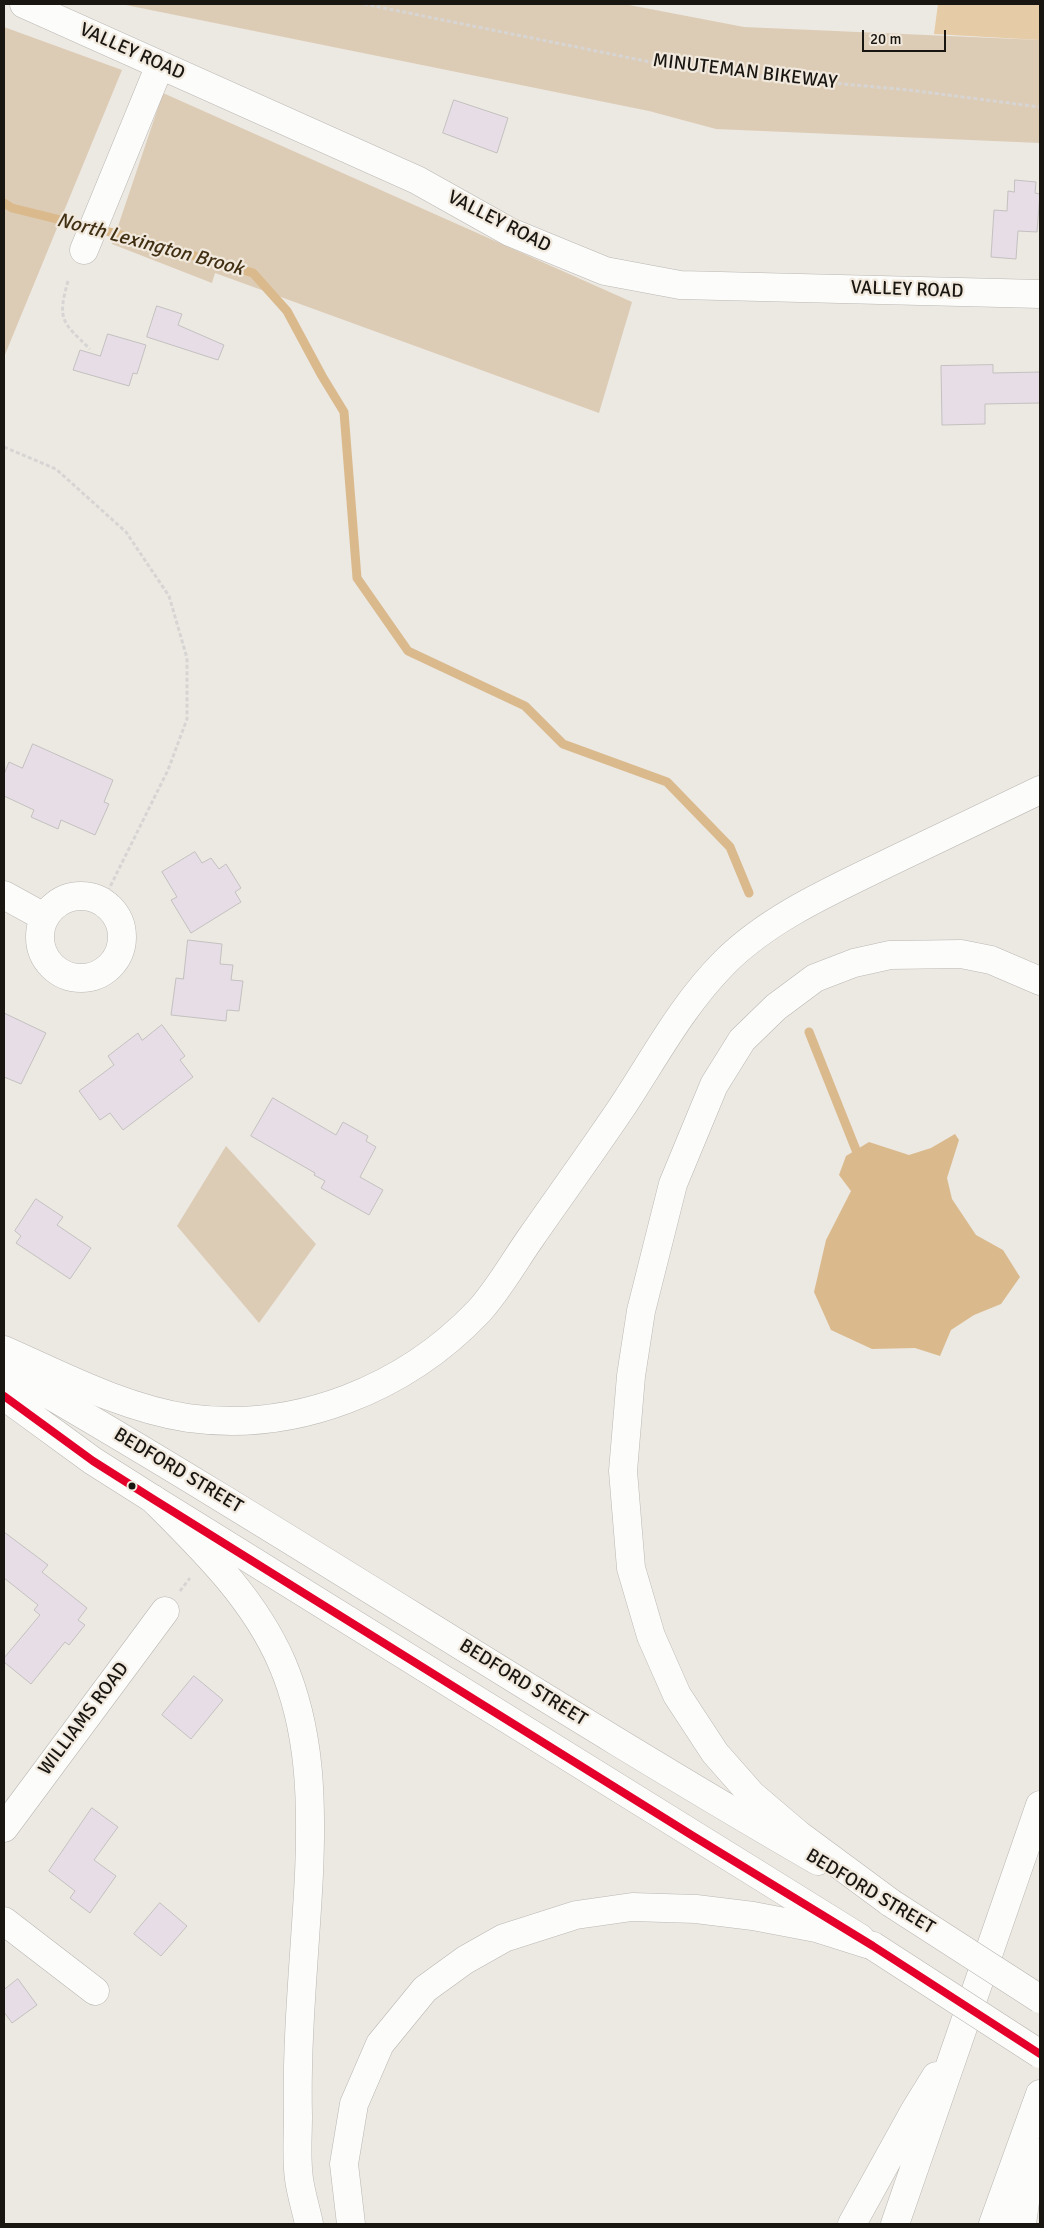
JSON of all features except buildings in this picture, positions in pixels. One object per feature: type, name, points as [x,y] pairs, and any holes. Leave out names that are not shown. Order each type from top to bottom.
[{"type":"main road","name":"VALLEY ROAD","points":[[24,4],[417,180],[510,232],[605,271],[680,285],[1040,294]]},
{"type":"main road","points":[[84,250],[160,65]]},
{"type":"main road","points":[[4,1350],[116,1399],[185,1417],[232,1422],[284,1416],[330,1406],[364,1394],[405,1371],[447,1339],[480,1310],[622,1106],[680,1015],[724,963],[762,930],[851,881],[1040,790]]},
{"type":"main road","points":[[4,895],[44,917]]},
{"type":"main road","points":[[75,896],[94,897],[116,914],[120,922],[123,940],[121,949],[111,965],[104,971],[87,978],[69,977],[53,968],[47,961],[40,944],[39,935],[44,917],[57,903],[75,896]]},
{"type":"main road","points":[[891,1903],[799,1835],[752,1795],[715,1753],[673,1686],[651,1636],[631,1568],[623,1472],[631,1376],[638,1330],[658,1238],[674,1184],[693,1132],[714,1085],[742,1040],[776,1008],[814,978],[854,963],[890,955],[962,954],[991,960],[1040,981]]},
{"type":"main road","name":"BEDFORD STREET","points":[[4,1371],[22,1379],[202,1484],[651,1763],[891,1903],[1040,1999]]},
{"type":"main road","name":"BEDFORD STREET","points":[[4,1396],[93,1461],[873,1946],[1040,2054]]},
{"type":"main road","points":[[153,1499],[200,1545],[239,1591],[282,1662],[299,1709],[307,1756],[311,1820],[297,2066],[299,2177],[309,2224]]},
{"type":"main road","name":"WILLIAMS ROAD","points":[[4,1828],[165,1611]]},
{"type":"main road","points":[[895,2224],[1040,1805]]},
{"type":"main road","points":[[351,2224],[344,2164],[354,2104],[380,2044],[426,1989],[465,1960],[504,1938],[576,1915],[632,1907],[696,1910],[753,1916],[816,1928],[873,1946]]},
{"type":"main road","points":[[4,1921],[95,1992]]},
{"type":"main road","points":[[852,2224],[915,2110],[961,2036]]},
{"type":"main road","points":[[993,2224],[1039,2098]]},
{"type":"main road","points":[[1022,2224],[1039,2098]]},
{"type":"path","name":"MINUTEMAN BIKEWAY","points":[[364,4],[690,70],[909,90],[1040,108]]},
{"type":"path","points":[[68,281],[61,307],[63,318],[71,330],[90,349]]},
{"type":"path","points":[[4,447],[56,469],[126,532],[169,596],[187,658],[187,719],[164,778],[102,902]]},
{"type":"shaded area","points":[[121,4],[624,4],[744,27],[1040,40],[1040,143],[716,129],[649,111]]},
{"type":"shaded area","points":[[938,4],[1040,4],[1040,40],[934,34]]},
{"type":"shaded area","points":[[4,27],[122,70],[4,357]]},
{"type":"shaded area","points":[[163,93],[632,302],[599,413],[215,273],[212,283],[112,244]]},
{"type":"shaded area","points":[[955,1134],[959,1140],[947,1178],[952,1199],[976,1235],[1003,1250],[1020,1277],[1001,1304],[974,1315],[951,1330],[940,1356],[915,1348],[872,1349],[831,1330],[814,1292],[826,1240],[851,1191],[839,1175],[846,1156],[869,1142],[909,1155],[931,1148]]},
{"type":"shaded area","points":[[226,1146],[316,1244],[259,1323],[177,1226]]},
{"type":"waterway","name":"North Lexington Brook","points":[[4,203],[12,208],[130,237],[253,273],[287,311],[344,412],[357,578],[408,651],[525,706],[563,744],[667,782],[730,847],[749,893]]},
{"type":"waterway","name":"North Lexington Brook","points":[[809,1032],[856,1150]]},
{"type":"transit line","points":[[4,1396],[93,1461],[693,1836],[873,1946],[1040,2054]]}]
